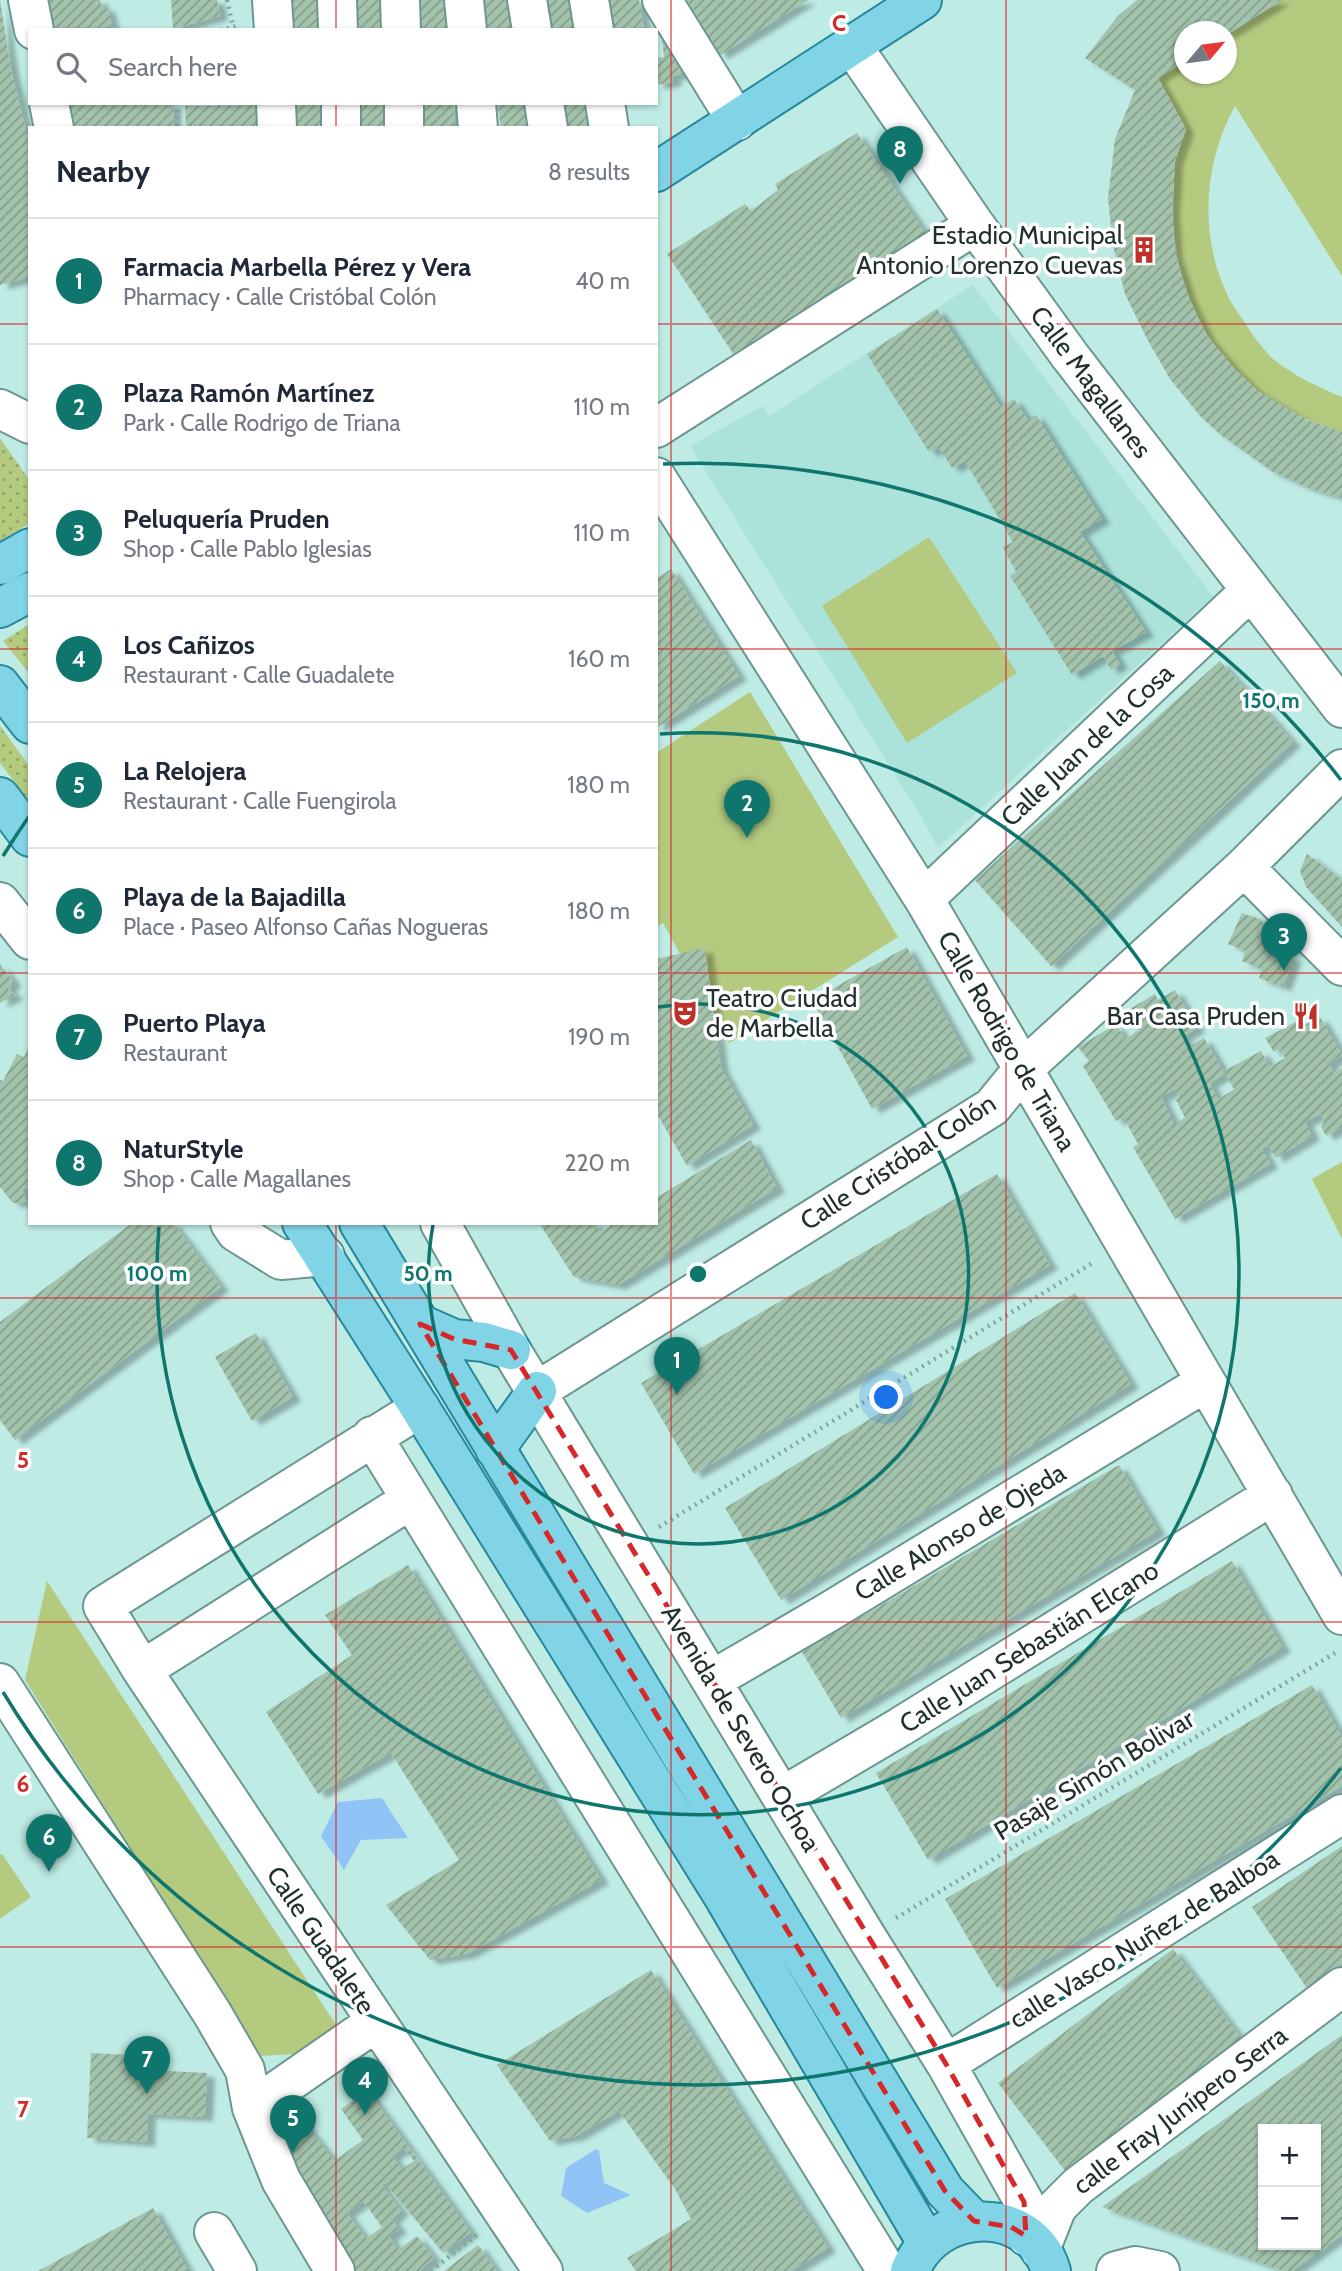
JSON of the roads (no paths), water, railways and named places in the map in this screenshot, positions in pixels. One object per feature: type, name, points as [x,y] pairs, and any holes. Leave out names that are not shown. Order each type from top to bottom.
[{"type":"main road","points":[[658,171],[922,0]]},
{"type":"main road","points":[[0,565],[28,549]]},
{"type":"main road","points":[[0,608],[28,593]]},
{"type":"main road","points":[[0,685],[28,721]]},
{"type":"main road","points":[[0,797],[28,834]]},
{"type":"main road","points":[[303,1225],[725,1899],[919,2257],[941,2232],[957,2224],[974,2221],[1011,2227],[1039,2252]]},
{"type":"main road","points":[[360,1225],[945,2190],[974,2221]]},
{"type":"main road","points":[[420,1324],[454,1339],[484,1342],[512,1350]]},
{"type":"main road","points":[[495,1449],[537,1391]]},
{"type":"street","points":[[28,0],[34,28]]},
{"type":"street","points":[[337,0],[338,28]]},
{"type":"street","points":[[400,0],[401,28]]},
{"type":"street","points":[[464,0],[467,28]]},
{"type":"street","points":[[527,0],[532,28]]},
{"type":"street","points":[[589,0],[594,28]]},
{"type":"street","points":[[662,0],[737,121]]},
{"type":"street","name":"Calle Magallanes","points":[[853,47],[975,225],[1070,356],[1342,708]]},
{"type":"street","points":[[49,105],[54,126]]},
{"type":"street","points":[[276,105],[277,126]]},
{"type":"street","points":[[404,105],[404,126]]},
{"type":"street","points":[[475,105],[478,126]]},
{"type":"street","points":[[544,105],[548,126]]},
{"type":"street","points":[[606,105],[609,126]]},
{"type":"street","points":[[658,427],[975,225]]},
{"type":"street","points":[[0,409],[28,423]]},
{"type":"street","name":"Calle Rodrigo de Triana","points":[[658,484],[669,525],[924,899],[1342,1615]]},
{"type":"street","name":"Calle Juan de la Cosa","points":[[924,899],[1251,591]]},
{"type":"street","name":"Calle Cristóbal Colón","points":[[537,1391],[992,1107],[1023,1069],[1244,867],[1342,769]]},
{"type":"street","points":[[1244,867],[1342,966]]},
{"type":"street","points":[[0,902],[28,937]]},
{"type":"street","points":[[231,1225],[236,1232],[281,1260],[325,1256]]},
{"type":"street","name":"Avenida de Severo Ochoa","points":[[441,1225],[512,1350],[629,1545],[946,2064],[1024,2202],[1039,2252]]},
{"type":"street","name":"Calle Alonso de Ojeda","points":[[712,1680],[1206,1382]]},
{"type":"street","points":[[420,1408],[372,1436],[887,2271]]},
{"type":"street","name":"Calle Guadalete","points":[[372,1436],[103,1606],[142,1670],[543,2271]]},
{"type":"street","name":"Calle Juan Sebastián Elcano","points":[[783,1796],[900,1727],[1273,1495]]},
{"type":"street","points":[[142,1670],[411,1500]]},
{"type":"street","points":[[0,1683],[212,2013],[245,2070],[252,2108],[281,2180],[335,2271]]},
{"type":"street","name":"calle Vasco Nuñez de Balboa","points":[[946,2064],[1342,1814]]},
{"type":"street","name":"calle Fray Junípero Serra","points":[[1039,2252],[1057,2207],[1078,2186],[1342,1987]]},
{"type":"street","points":[[252,2108],[376,2022]]},
{"type":"street","points":[[214,2232],[237,2271]]},
{"type":"street","points":[[1116,2271],[1135,2266],[1160,2271]]},
{"type":"place","name":"NaturStyle","points":[[900,184]]},
{"type":"place","name":"Estadio Municipal Antonio Lorenzo Cuevas","points":[[1144,250]]},
{"type":"place","name":"Plaza Ramón Martínez","points":[[747,838]]},
{"type":"place","name":"Peluquería Pruden","points":[[1284,971]]},
{"type":"place","name":"Teatro Ciudad de Marbella","points":[[685,1013]]},
{"type":"place","name":"Bar Casa Pruden","points":[[1306,1016]]},
{"type":"place","name":"Farmacia Marbella Pérez y Vera","points":[[677,1395]]},
{"type":"place","name":"Playa de la Bajadilla","points":[[49,1872]]},
{"type":"place","name":"Puerto Playa","points":[[147,2094]]},
{"type":"place","name":"Los Cañizos","points":[[365,2115]]},
{"type":"place","name":"La Relojera","points":[[293,2153]]}]
